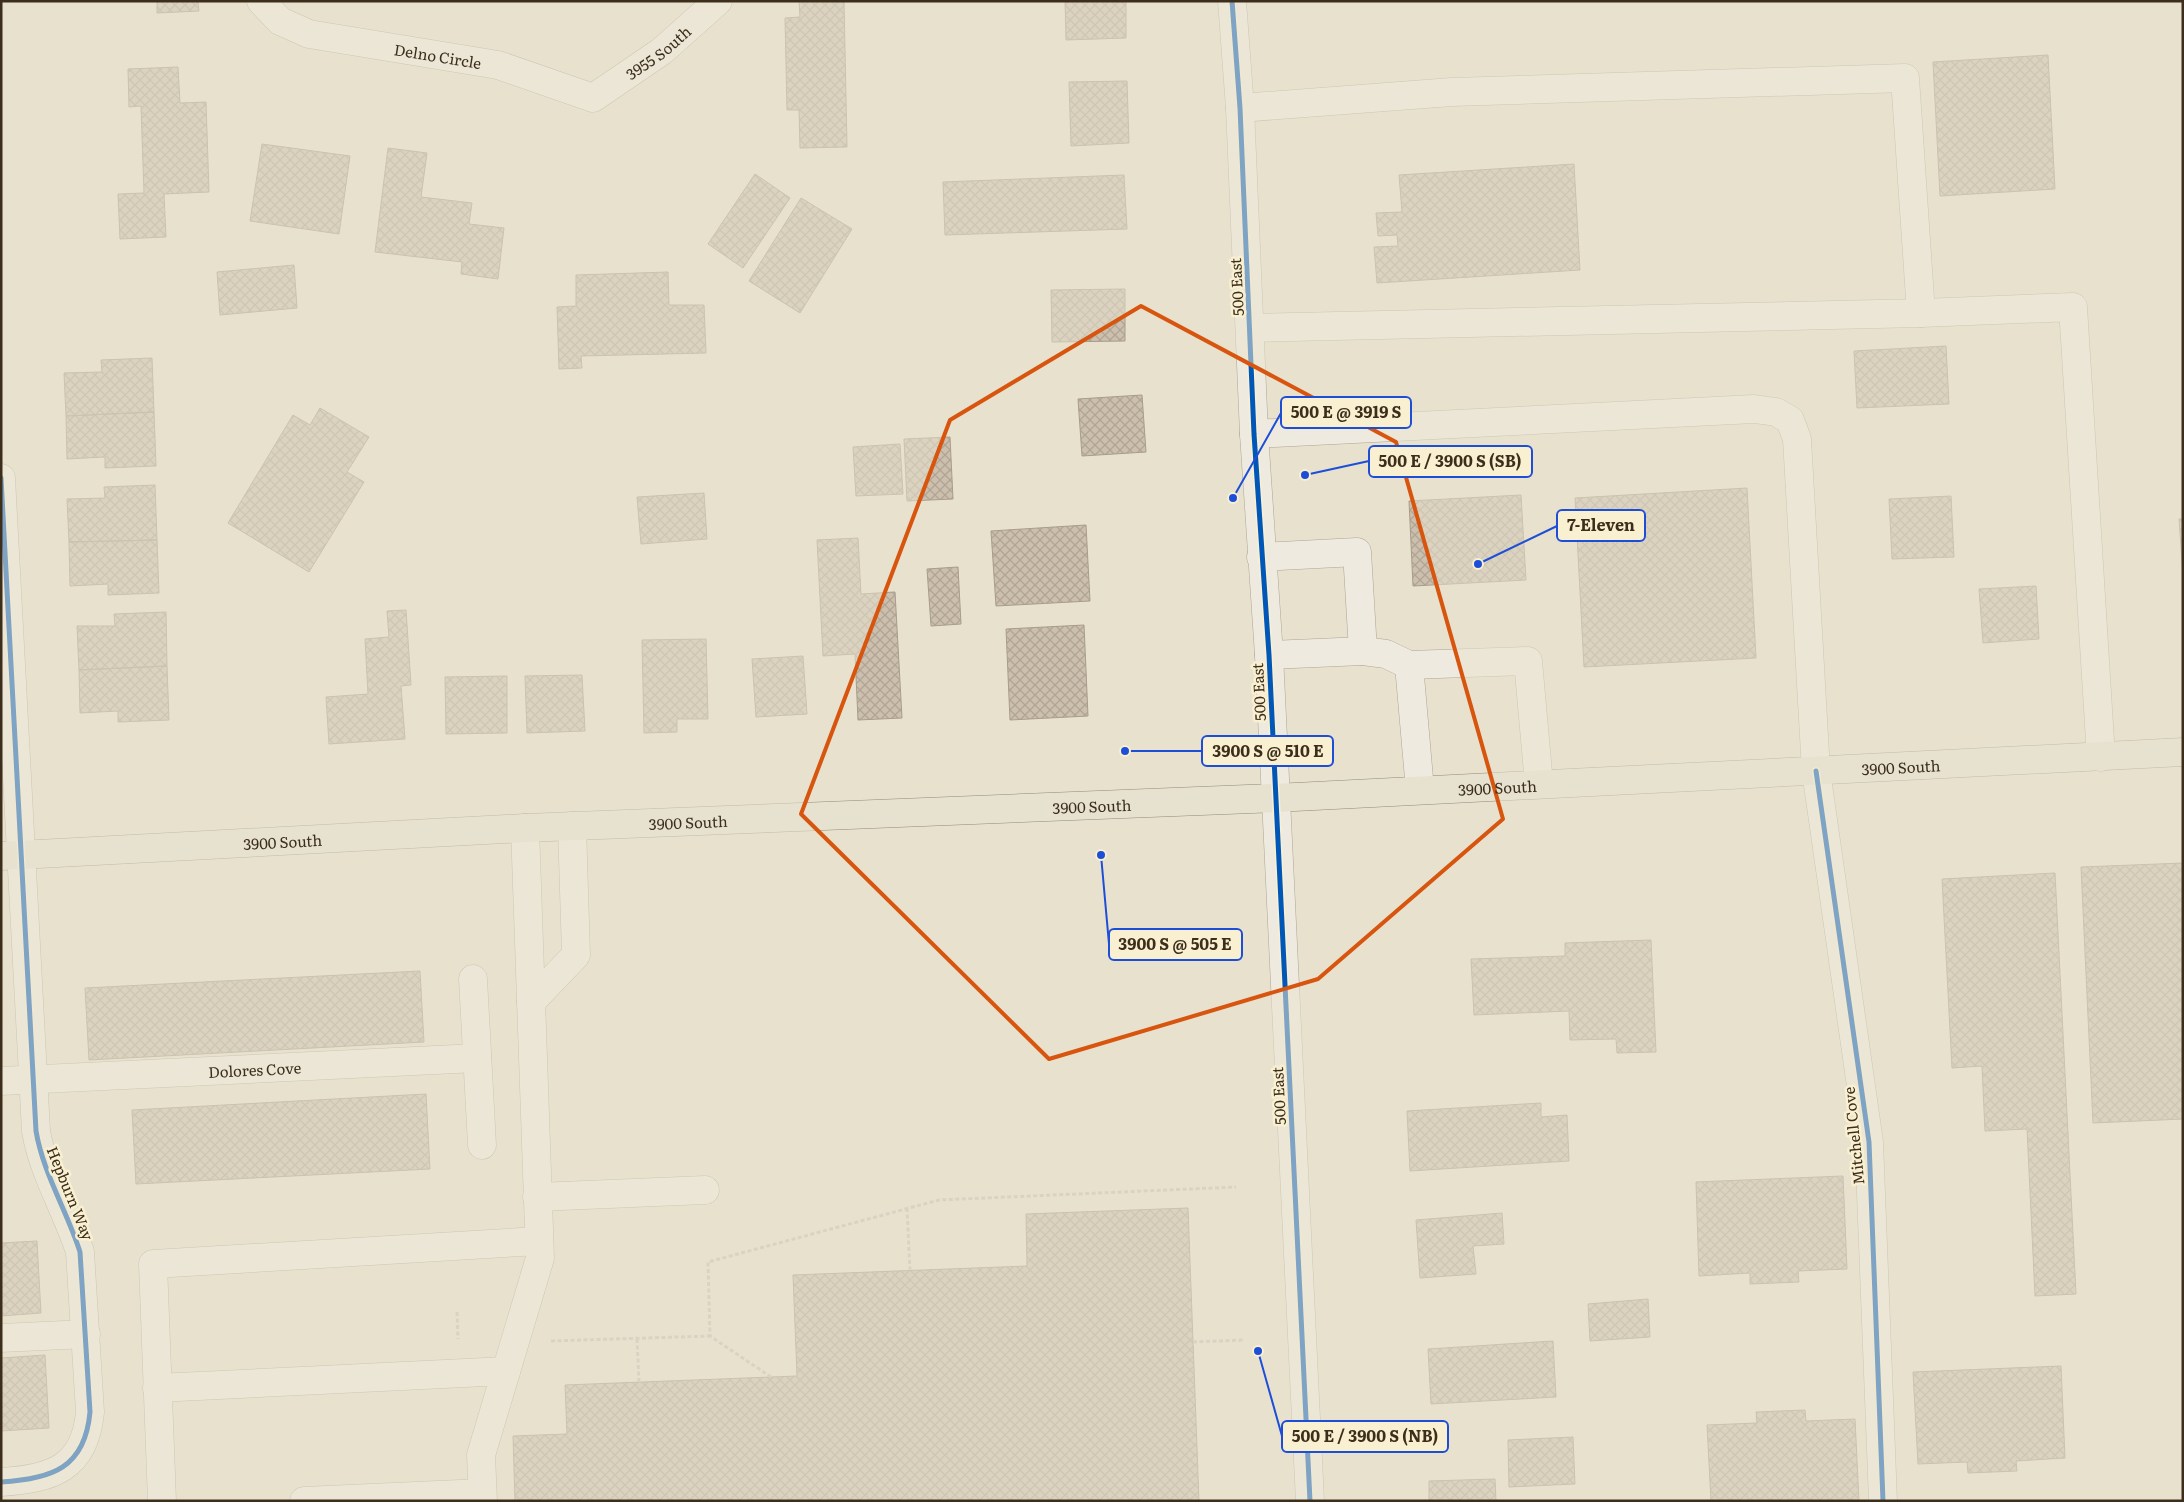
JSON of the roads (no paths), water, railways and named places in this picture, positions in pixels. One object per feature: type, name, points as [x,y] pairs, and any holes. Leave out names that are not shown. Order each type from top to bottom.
[{"type":"main road","name":"3900 South","points":[[10,856],[525,828],[1275,798],[2183,752]]},
{"type":"street","name":"Delno Circle","points":[[261,1],[280,21],[309,34],[498,65],[593,98]]},
{"type":"street","name":"3955 South","points":[[593,98],[662,51],[718,1]]},
{"type":"street","name":"500 East","points":[[1232,1],[1240,108],[1254,434],[1269,655],[1310,1501]]},
{"type":"street","points":[[1240,108],[1452,92],[1905,78],[1921,313]]},
{"type":"street","points":[[1250,328],[1921,313],[2073,307],[2101,756]]},
{"type":"street","name":"Mitchell Cove","points":[[1254,434],[1754,409],[1776,412],[1790,420],[1797,439],[1816,771],[1869,1142],[1883,1501]]},
{"type":"street","name":"Hepburn Way","points":[[1,478],[10,856],[39,1149],[80,1252],[90,1412],[88,1430],[83,1445],[72,1459],[60,1469],[43,1476],[21,1481],[1,1482]]},
{"type":"street","points":[[1262,557],[1357,552],[1363,651]]},
{"type":"street","points":[[1269,655],[1363,651],[1386,654],[1409,665],[1528,661],[1539,784]]},
{"type":"street","points":[[1409,665],[1420,790]]},
{"type":"street","points":[[531,1002],[576,955],[572,826]]},
{"type":"street","points":[[304,1501],[483,1497],[482,1455],[540,1258],[525,828]]},
{"type":"street","points":[[473,979],[482,1145]]},
{"type":"street","name":"Dolores Cove","points":[[1,1081],[477,1058]]},
{"type":"street","points":[[538,1198],[705,1190]]},
{"type":"street","points":[[162,1501],[153,1264],[539,1241]]},
{"type":"street","points":[[1,1338],[86,1334]]},
{"type":"street","points":[[158,1388],[506,1371]]},
{"type":"place","name":"500 E / 3900 S (SB)","points":[[1305,475]]},
{"type":"place","name":"500 E @ 3919 S","points":[[1233,498]]},
{"type":"place","name":"7-Eleven","points":[[1478,564]]},
{"type":"place","name":"3900 S @ 510 E","points":[[1125,751]]},
{"type":"place","name":"3900 S @ 505 E","points":[[1101,855]]},
{"type":"place","name":"500 E / 3900 S (NB)","points":[[1258,1351]]}]
